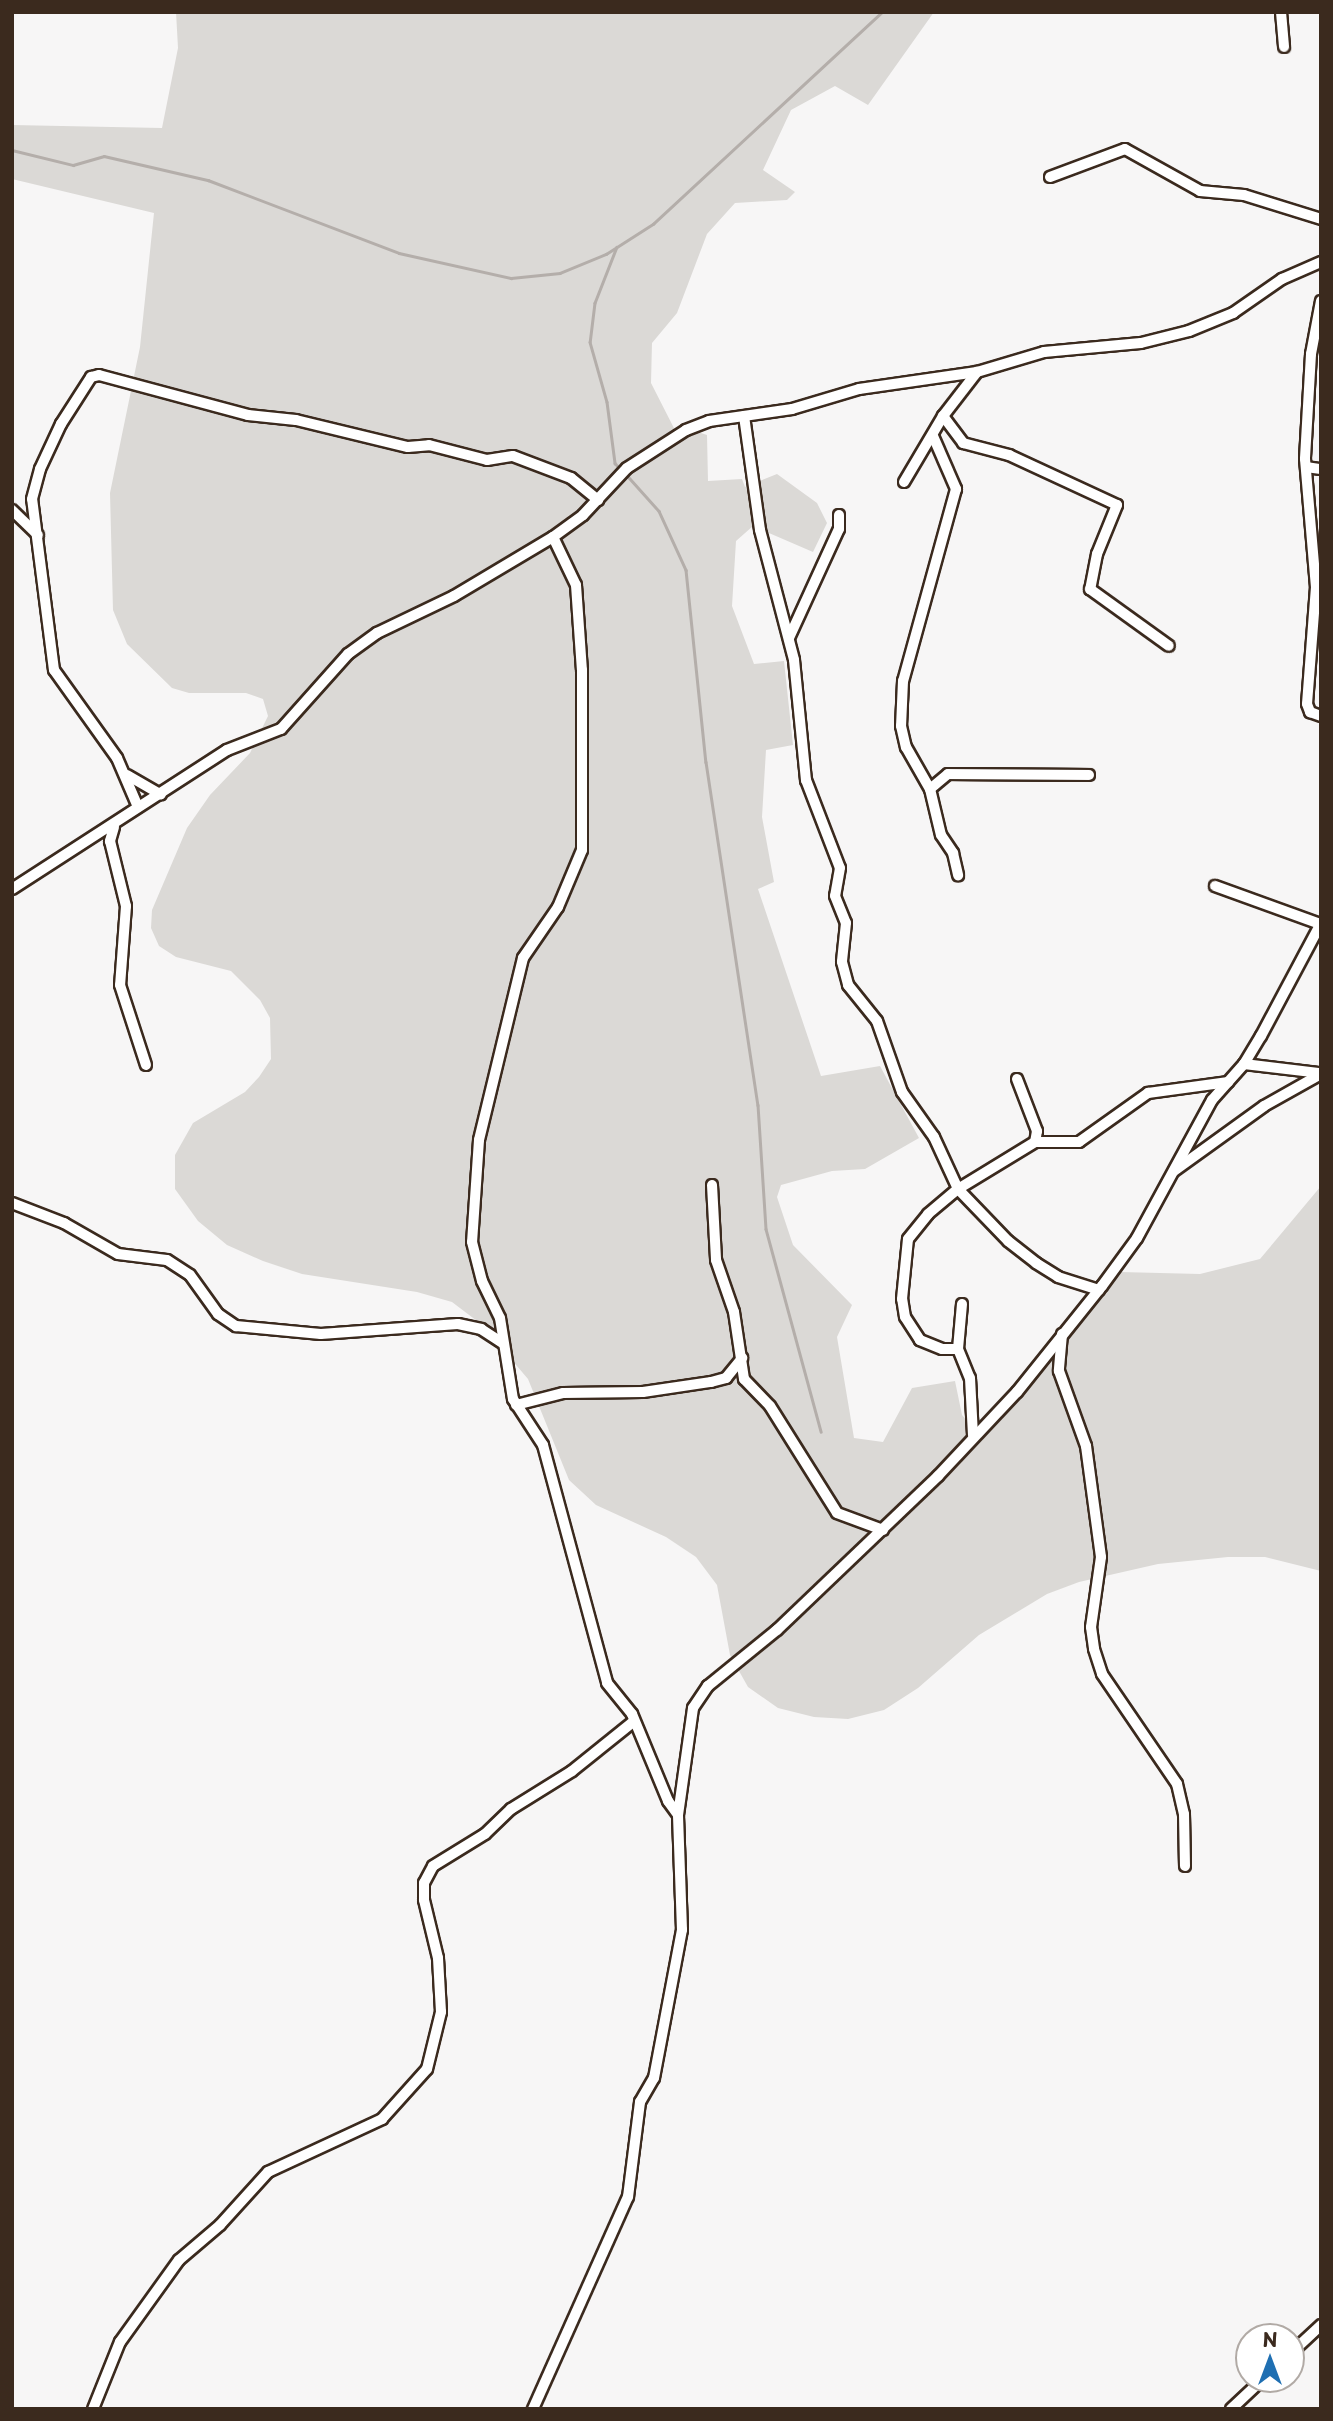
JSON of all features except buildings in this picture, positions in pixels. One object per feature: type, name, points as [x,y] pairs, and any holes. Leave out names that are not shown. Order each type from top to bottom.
[{"type":"street","points":[[1281,12],[1284,47]]},
{"type":"street","points":[[1051,177],[1125,149],[1200,191],[1244,195],[1321,219]]},
{"type":"street","points":[[12,889],[114,827],[138,807],[229,749],[281,729],[337,664],[377,633],[454,596],[553,537],[598,500],[615,478],[627,468],[694,425],[792,409],[859,389],[977,372],[1044,352],[1141,343],[1195,329],[1233,313],[1282,279],[1321,262]]},
{"type":"street","points":[[1321,301],[1311,354],[1306,467],[1319,587],[1307,704],[1310,712],[1321,716]]},
{"type":"street","points":[[904,482],[943,416],[977,372]]},
{"type":"street","points":[[138,807],[127,775],[54,670],[32,499],[40,469],[84,383],[99,375],[248,415],[296,419],[408,447],[429,444],[487,460],[513,456],[571,478],[598,500]]},
{"type":"street","points":[[744,416],[760,530],[789,638],[806,780],[840,868],[835,896],[846,923],[844,974],[853,994],[877,1021],[902,1092],[934,1137],[958,1189],[1001,1235],[1036,1264],[1058,1277],[1099,1290]]},
{"type":"street","points":[[943,416],[963,443],[1009,455],[1117,505],[1090,589],[1169,646]]},
{"type":"street","points":[[933,436],[956,489],[903,681],[901,726],[906,747],[930,789],[942,835],[953,853],[958,875]]},
{"type":"street","points":[[1306,467],[1321,469]]},
{"type":"street","points":[[12,510],[38,535]]},
{"type":"street","points":[[789,638],[839,529],[839,515]]},
{"type":"street","points":[[553,537],[576,585],[585,820],[582,850],[558,907],[523,958],[478,1147],[472,1242],[482,1281],[500,1318],[516,1405],[543,1445],[607,1683],[633,1722],[678,1815]]},
{"type":"street","points":[[127,775],[161,794]]},
{"type":"street","points":[[930,789],[948,775],[1088,775]]},
{"type":"street","points":[[114,827],[110,841],[125,906],[120,985],[146,1065]]},
{"type":"street","points":[[533,2409],[628,2197],[640,2102],[654,2078],[682,1930],[678,1815],[689,1706],[883,1530],[1017,1392],[1137,1238],[1212,1100],[1244,1064],[1321,924],[1215,886]]},
{"type":"street","points":[[1244,1064],[1321,1074]]},
{"type":"street","points":[[1172,1173],[1264,1107],[1321,1074]]},
{"type":"street","points":[[1017,1079],[1037,1131],[1035,1142]]},
{"type":"street","points":[[958,1349],[942,1349],[920,1340],[905,1317],[902,1299],[908,1239],[928,1214],[958,1189],[1035,1142],[1079,1142],[1148,1093],[1228,1082]]},
{"type":"street","points":[[712,1185],[716,1260],[734,1312],[744,1380],[770,1406],[837,1513],[883,1530]]},
{"type":"street","points":[[12,1203],[64,1223],[118,1254],[167,1260],[190,1275],[218,1314],[236,1326],[321,1334],[458,1324],[481,1329],[504,1345]]},
{"type":"street","points":[[962,1304],[958,1349],[971,1378],[973,1435]]},
{"type":"street","points":[[1062,1334],[1059,1371],[1086,1446],[1101,1557],[1091,1627],[1094,1649],[1102,1674],[1177,1784],[1184,1814],[1185,1866]]},
{"type":"street","points":[[516,1405],[563,1393],[642,1391],[711,1382],[729,1376],[742,1358]]},
{"type":"street","points":[[93,2409],[120,2342],[179,2260],[219,2225],[268,2172],[382,2119],[427,2069],[441,2012],[438,1958],[424,1900],[424,1883],[433,1866],[485,1834],[511,1809],[572,1771],[633,1722]]},
{"type":"street","points":[[1305,2340],[1321,2325]]},
{"type":"street","points":[[1231,2409],[1248,2393]]},
{"type":"shaded area","points":[[176,12],[934,12],[868,105],[835,86],[791,110],[763,170],[795,192],[787,200],[735,203],[707,234],[677,313],[652,343],[651,383],[679,438],[695,431],[707,435],[708,481],[742,479],[745,487],[777,474],[817,503],[827,523],[813,552],[753,526],[736,541],[732,606],[754,664],[784,661],[793,745],[766,750],[762,817],[774,882],[758,889],[821,1076],[880,1066],[919,1138],[865,1169],[832,1171],[781,1185],[777,1197],[793,1245],[852,1305],[837,1337],[854,1438],[883,1442],[912,1388],[955,1381],[962,1415],[977,1432],[1120,1272],[1200,1274],[1260,1259],[1321,1186],[1321,1571],[1265,1557],[1228,1557],[1158,1564],[1079,1582],[1047,1594],[979,1635],[918,1688],[884,1710],[848,1719],[814,1717],[778,1708],[748,1687],[730,1655],[717,1585],[696,1557],[666,1537],[596,1505],[569,1480],[528,1379],[481,1324],[452,1302],[417,1292],[302,1274],[263,1261],[227,1245],[198,1221],[175,1189],[175,1155],[193,1123],[245,1092],[259,1077],[271,1059],[270,1018],[260,1000],[231,971],[176,957],[159,946],[151,928],[152,910],[187,828],[210,795],[250,753],[268,716],[263,699],[246,693],[189,693],[172,688],[127,644],[113,610],[110,493],[140,347],[154,213],[12,179],[12,125],[162,128],[178,48]]},
{"type":"waterway","points":[[12,150],[73,165],[104,156],[208,180],[399,253],[511,278],[560,273],[606,254],[653,224],[882,12]]},
{"type":"waterway","points":[[617,247],[595,303],[590,342],[607,402],[615,463],[620,469]]},
{"type":"waterway","points":[[625,473],[659,511],[686,570],[706,762],[758,1105],[766,1229],[821,1432]]}]
